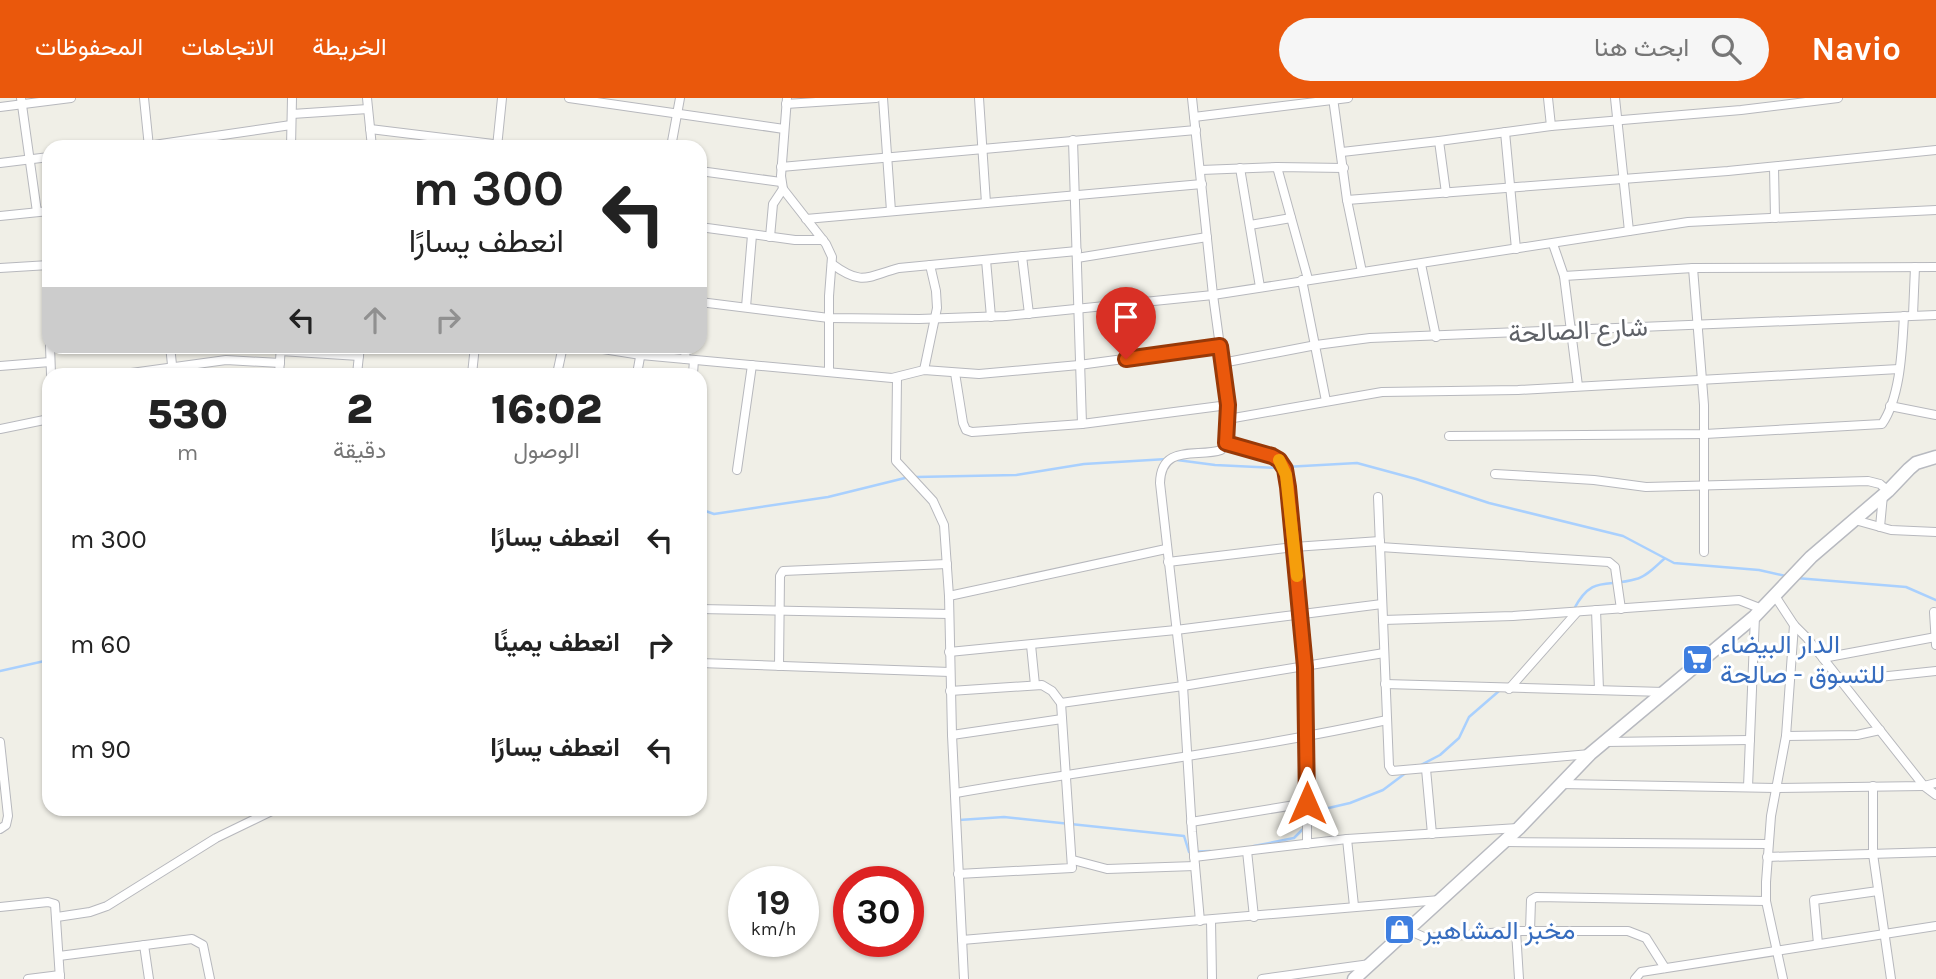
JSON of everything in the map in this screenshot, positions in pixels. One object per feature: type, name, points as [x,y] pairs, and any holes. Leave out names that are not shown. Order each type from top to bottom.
[{"type":"street","points":[[0,107],[22,101],[71,98]]},
{"type":"street","points":[[144,98],[148,140]]},
{"type":"street","points":[[291,140],[292,98]]},
{"type":"street","points":[[367,98],[371,140]]},
{"type":"street","points":[[498,140],[502,98]]},
{"type":"street","points":[[569,98],[784,129]]},
{"type":"street","points":[[672,140],[680,98]]},
{"type":"street","points":[[771,237],[773,204],[782,185],[786,101],[876,98]]},
{"type":"street","points":[[883,98],[891,211]]},
{"type":"street","points":[[979,98],[986,203]]},
{"type":"street","points":[[1192,98],[1228,419],[1226,443],[1221,450],[1215,453],[1181,454],[1167,463],[1160,483],[1183,686],[1200,921]]},
{"type":"street","points":[[1194,117],[1348,98]]},
{"type":"street","points":[[1548,98],[1551,126]]},
{"type":"street","points":[[1615,98],[1629,232]]},
{"type":"street","points":[[1739,98],[1741,110]]},
{"type":"street","points":[[1342,152],[1551,126],[1741,110],[1838,98]]},
{"type":"street","points":[[1334,99],[1347,200],[1362,272]]},
{"type":"street","points":[[22,101],[37,212]]},
{"type":"street","points":[[292,114],[368,109]]},
{"type":"street","points":[[194,140],[291,125]]},
{"type":"street","points":[[370,129],[452,140]]},
{"type":"street","points":[[781,167],[1196,130]]},
{"type":"street","points":[[1505,132],[1516,249]]},
{"type":"street","points":[[1073,140],[1082,424]]},
{"type":"street","points":[[1439,141],[1446,192]]},
{"type":"street","points":[[1347,200],[1774,167],[1936,150]]},
{"type":"street","points":[[0,163],[42,158]]},
{"type":"street","points":[[1276,167],[1305,280],[1326,401]]},
{"type":"street","points":[[1774,167],[1775,218]]},
{"type":"street","points":[[1241,168],[1260,287]]},
{"type":"street","points":[[1201,170],[1344,168]]},
{"type":"street","points":[[707,172],[782,185],[831,250],[829,373]]},
{"type":"street","points":[[806,219],[1202,184]]},
{"type":"street","points":[[707,303],[829,317],[991,317],[1213,295],[1710,220],[1936,210]]},
{"type":"street","points":[[0,216],[42,212]]},
{"type":"street","points":[[1250,225],[1291,218]]},
{"type":"street","points":[[707,228],[771,237],[822,240]]},
{"type":"street","points":[[746,307],[752,235]]},
{"type":"street","points":[[832,264],[847,274],[863,278],[899,268],[1077,254],[1207,237]]},
{"type":"street","points":[[1553,244],[1564,276],[1578,386]]},
{"type":"street","points":[[1022,257],[1029,314]]},
{"type":"street","points":[[986,260],[991,317]]},
{"type":"street","points":[[1421,264],[1436,337]]},
{"type":"street","points":[[0,268],[42,265]]},
{"type":"street","points":[[924,370],[936,319],[937,298],[930,265]]},
{"type":"street","points":[[1449,436],[1705,434],[1878,425],[1885,420],[1891,406],[1909,316],[1915,267]]},
{"type":"street","points":[[1564,276],[1693,268],[1936,267]]},
{"type":"street","points":[[1693,268],[1703,380],[1704,552]]},
{"type":"street","name":"شارع الصالحة","points":[[1222,363],[1370,338],[1936,315]]},
{"type":"street","points":[[659,354],[897,378],[924,370],[979,374],[1079,365],[1220,346]]},
{"type":"street","points":[[50,354],[50,368]]},
{"type":"street","points":[[280,368],[281,354]]},
{"type":"street","points":[[688,354],[691,368]]},
{"type":"street","points":[[189,368],[238,359],[280,363]]},
{"type":"street","points":[[0,366],[50,362]]},
{"type":"street","points":[[737,470],[752,365]]},
{"type":"street","points":[[1228,419],[1382,392],[1578,386],[1899,369]]},
{"type":"street","points":[[955,373],[963,423],[966,430],[972,432],[1082,424],[1228,405]]},
{"type":"street","points":[[897,378],[896,461],[937,508],[944,525],[964,979]]},
{"type":"street","points":[[1891,406],[1936,415]]},
{"type":"street","points":[[0,429],[42,420]]},
{"type":"street","points":[[1226,443],[1272,456],[1283,465],[1288,487],[1305,667],[1307,844]]},
{"type":"street","points":[[1357,978],[1519,828],[1590,754],[1758,613],[1797,571],[1909,469],[1933,459]]},
{"type":"street","points":[[1495,474],[1594,480],[1646,487],[1868,481],[1880,484],[1885,493],[1880,527]]},
{"type":"street","points":[[1378,497],[1389,766],[1392,771],[1590,754]]},
{"type":"street","points":[[1855,520],[1880,527],[1936,532]]},
{"type":"street","points":[[1168,562],[1294,547],[1380,544],[1609,562],[1615,567],[1621,609]]},
{"type":"street","points":[[949,596],[1166,549]]},
{"type":"street","points":[[779,666],[780,576],[786,570],[947,564]]},
{"type":"street","points":[[1775,596],[1794,625],[1924,786],[1936,795]]},
{"type":"street","points":[[1383,620],[1513,617],[1744,600],[1758,613]]},
{"type":"street","points":[[950,652],[1176,630],[1382,604]]},
{"type":"street","points":[[707,609],[949,614]]},
{"type":"street","points":[[1596,610],[1599,690]]},
{"type":"street","points":[[1509,689],[1577,612]]},
{"type":"street","points":[[1934,612],[1936,645]]},
{"type":"street","points":[[1748,787],[1758,613]]},
{"type":"street","points":[[1783,979],[1766,901],[1767,857],[1786,736],[1794,625]]},
{"type":"street","points":[[1823,659],[1936,638]]},
{"type":"street","points":[[1031,645],[1035,685]]},
{"type":"street","points":[[1060,703],[1384,653]]},
{"type":"street","points":[[707,663],[950,671]]},
{"type":"street","points":[[1841,681],[1936,671]]},
{"type":"street","points":[[1385,684],[1664,692]]},
{"type":"street","points":[[950,691],[1035,685],[1046,687],[1060,703],[1073,860],[1069,870],[958,874]]},
{"type":"street","points":[[952,735],[1062,719]]},
{"type":"street","points":[[956,793],[1188,757],[1387,720]]},
{"type":"street","points":[[1786,736],[1857,735],[1881,730]]},
{"type":"street","points":[[1604,742],[1750,740]]},
{"type":"street","points":[[0,742],[8,816],[6,825],[0,829]]},
{"type":"street","points":[[1426,769],[1432,834]]},
{"type":"street","points":[[1560,784],[1776,788],[1924,786],[1936,783]]},
{"type":"street","points":[[1873,786],[1873,854],[1891,979]]},
{"type":"street","points":[[1191,822],[1307,803]]},
{"type":"street","points":[[57,917],[90,912],[107,906],[216,838],[261,816]]},
{"type":"street","points":[[1073,860],[1107,869],[1194,862],[1247,851],[1347,839],[1519,828]]},
{"type":"street","points":[[1347,839],[1354,906]]},
{"type":"street","points":[[1504,842],[1768,844]]},
{"type":"street","points":[[1247,851],[1254,917]]},
{"type":"street","points":[[1767,857],[1936,852]]},
{"type":"street","points":[[1818,944],[1814,900],[1878,891]]},
{"type":"street","points":[[1530,931],[1531,901],[1536,897],[1766,901]]},
{"type":"street","points":[[962,940],[1441,900]]},
{"type":"street","points":[[0,907],[47,902],[55,904],[60,977],[28,979]]},
{"type":"street","points":[[1211,920],[1212,979]]},
{"type":"street","points":[[1637,978],[1641,972],[1936,926]]},
{"type":"street","points":[[1408,930],[1426,938],[1530,931],[1628,932],[1643,935],[1651,943],[1665,968]]},
{"type":"street","points":[[1516,932],[1519,979]]},
{"type":"street","points":[[59,956],[192,939],[203,945],[210,979]]},
{"type":"street","points":[[144,945],[149,979]]},
{"type":"street","points":[[1262,979],[1371,963]]},
{"type":"waterway","points":[[916,477],[1016,475],[1084,464],[1167,459]]},
{"type":"waterway","points":[[1177,460],[1278,468]]},
{"type":"waterway","points":[[1285,467],[1357,463],[1489,503],[1623,536],[1674,563],[1759,570],[1786,576]]},
{"type":"waterway","points":[[707,512],[714,514],[828,497],[909,477]]},
{"type":"waterway","points":[[1574,609],[1587,591],[1594,587],[1640,578],[1664,559]]},
{"type":"waterway","points":[[1796,578],[1906,587],[1936,600]]},
{"type":"waterway","points":[[0,671],[42,662]]},
{"type":"waterway","points":[[1419,766],[1440,755],[1459,738],[1469,717],[1499,691]]},
{"type":"waterway","points":[[1310,822],[1320,810],[1350,803],[1383,790],[1407,772]]},
{"type":"waterway","points":[[959,820],[1004,817],[1184,836],[1189,852],[1210,851]]},
{"type":"waterway","points":[[1254,846],[1294,838],[1305,827]]},
{"type":"slow traffic","points":[[1279,460],[1286,475],[1297,576]]},
{"type":"place","name":"الدار البيضاء للتسوق - صالحة","points":[[1697,659]]},
{"type":"place","name":"مخبز المشاهير","points":[[1400,930]]},
{"type":"route","points":[[1126,359],[1220,346],[1228,405],[1226,443],[1272,456],[1283,465],[1288,487],[1305,667],[1307,803]]}]
